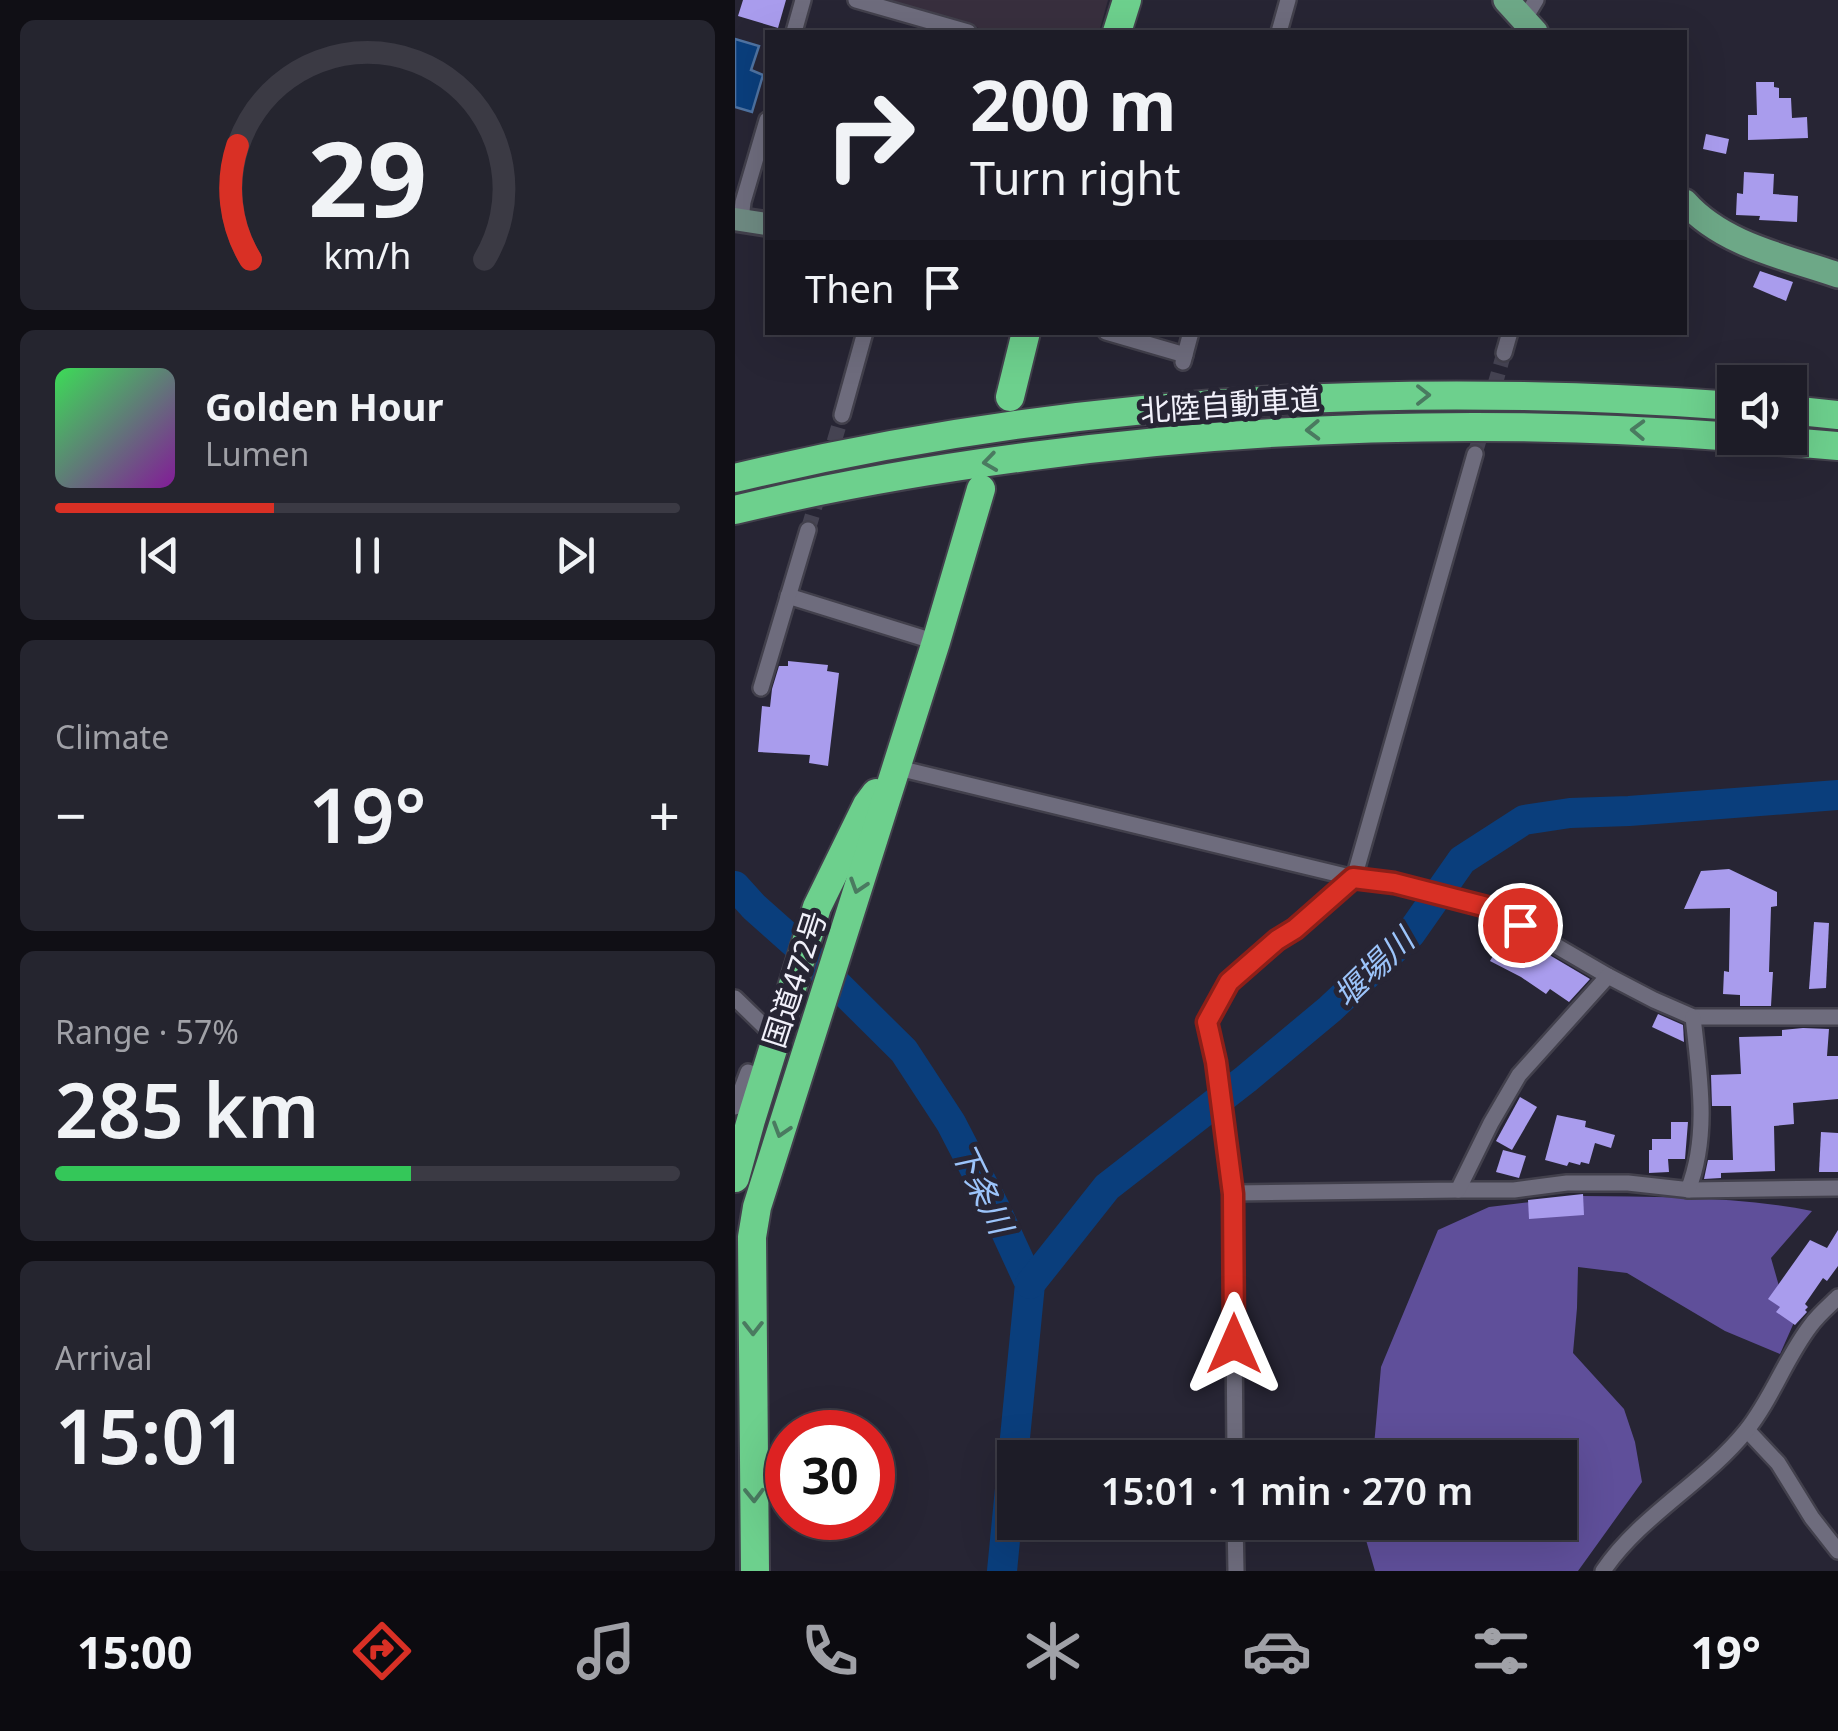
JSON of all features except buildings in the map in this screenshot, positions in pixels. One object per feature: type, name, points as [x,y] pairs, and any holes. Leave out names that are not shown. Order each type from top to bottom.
[{"type":"highway","points":[[1118,30],[1127,0]]},
{"type":"highway","points":[[1009,397],[1025,335]]},
{"type":"highway","name":"北陸自動車道","points":[[735,478],[771,467],[858,452],[1082,418],[1185,407],[1415,395],[1541,396],[1717,405]]},
{"type":"highway","points":[[1807,412],[1838,415]]},
{"type":"highway","name":"北陸自動車道","points":[[735,510],[969,464],[1188,438],[1395,427],[1531,426],[1717,436]]},
{"type":"highway","points":[[1807,443],[1838,446]]},
{"type":"highway","points":[[735,471],[771,467]]},
{"type":"highway","name":"国道472号","points":[[755,1571],[744,1420],[741,1232],[761,1193],[981,489]]},
{"type":"highway","name":"国道472号","points":[[735,1178],[817,907],[867,805],[894,767]]},
{"type":"main road","points":[[1505,0],[1531,18]]},
{"type":"main road","points":[[1687,204],[1739,241],[1838,275]]},
{"type":"street","points":[[795,30],[803,0]]},
{"type":"street","points":[[856,0],[954,30]]},
{"type":"street","points":[[1280,30],[1288,0]]},
{"type":"street","points":[[765,127],[738,220],[765,224]]},
{"type":"street","points":[[842,415],[864,335]]},
{"type":"street","points":[[1113,335],[1183,360],[1190,335]]},
{"type":"street","points":[[1505,353],[1510,335]]},
{"type":"street","points":[[1235,1440],[1233,1194],[1227,1134],[1207,1022],[1229,982],[1353,878],[1475,454]]},
{"type":"street","points":[[761,688],[808,530]]},
{"type":"street","points":[[788,596],[935,642]]},
{"type":"street","points":[[894,767],[1491,908],[1608,976],[1693,1016],[1838,1017]]},
{"type":"street","points":[[1459,1190],[1519,1075],[1608,976]]},
{"type":"street","points":[[735,998],[780,1026]]},
{"type":"street","points":[[1688,1190],[1696,1171],[1702,1103],[1693,1016]]},
{"type":"street","points":[[735,1107],[748,1072],[763,1078]]},
{"type":"street","points":[[1233,1194],[1514,1190],[1567,1183],[1627,1183],[1688,1190],[1838,1188]]},
{"type":"street","points":[[1603,1571],[1615,1552],[1747,1430],[1811,1324],[1838,1298]]},
{"type":"street","points":[[1747,1430],[1778,1463],[1838,1551]]},
{"type":"street","points":[[1235,1540],[1235,1571]]},
{"type":"shaded area","points":[[880,0],[1108,0],[1100,30],[986,30]]},
{"type":"shaded area","points":[[1581,1196],[1668,1197],[1812,1211],[1771,1258],[1779,1286],[1800,1309],[1780,1354],[1725,1331],[1627,1273],[1578,1267],[1573,1353],[1624,1409],[1642,1482],[1578,1571],[1375,1571],[1366,1540],[1577,1540],[1577,1440],[1375,1440],[1381,1367],[1438,1230],[1489,1207]]},
{"type":"water","points":[[735,39],[759,46],[751,70],[763,75],[752,112],[735,107]]},
{"type":"waterway","name":"堰場川","points":[[1030,1284],[1107,1187],[1330,1009],[1411,933],[1462,860],[1524,820],[1570,813],[1838,795]]},
{"type":"waterway","name":"下条川","points":[[735,886],[904,1051],[951,1123],[1030,1284],[1002,1571]]},
{"type":"tunnel","points":[[1475,454],[1504,353]]},
{"type":"tunnel","points":[[808,530],[842,415]]},
{"type":"route","points":[[1234,1344],[1233,1194],[1227,1134],[1207,1022],[1229,982],[1353,878],[1394,883],[1491,908],[1520,925]]}]
